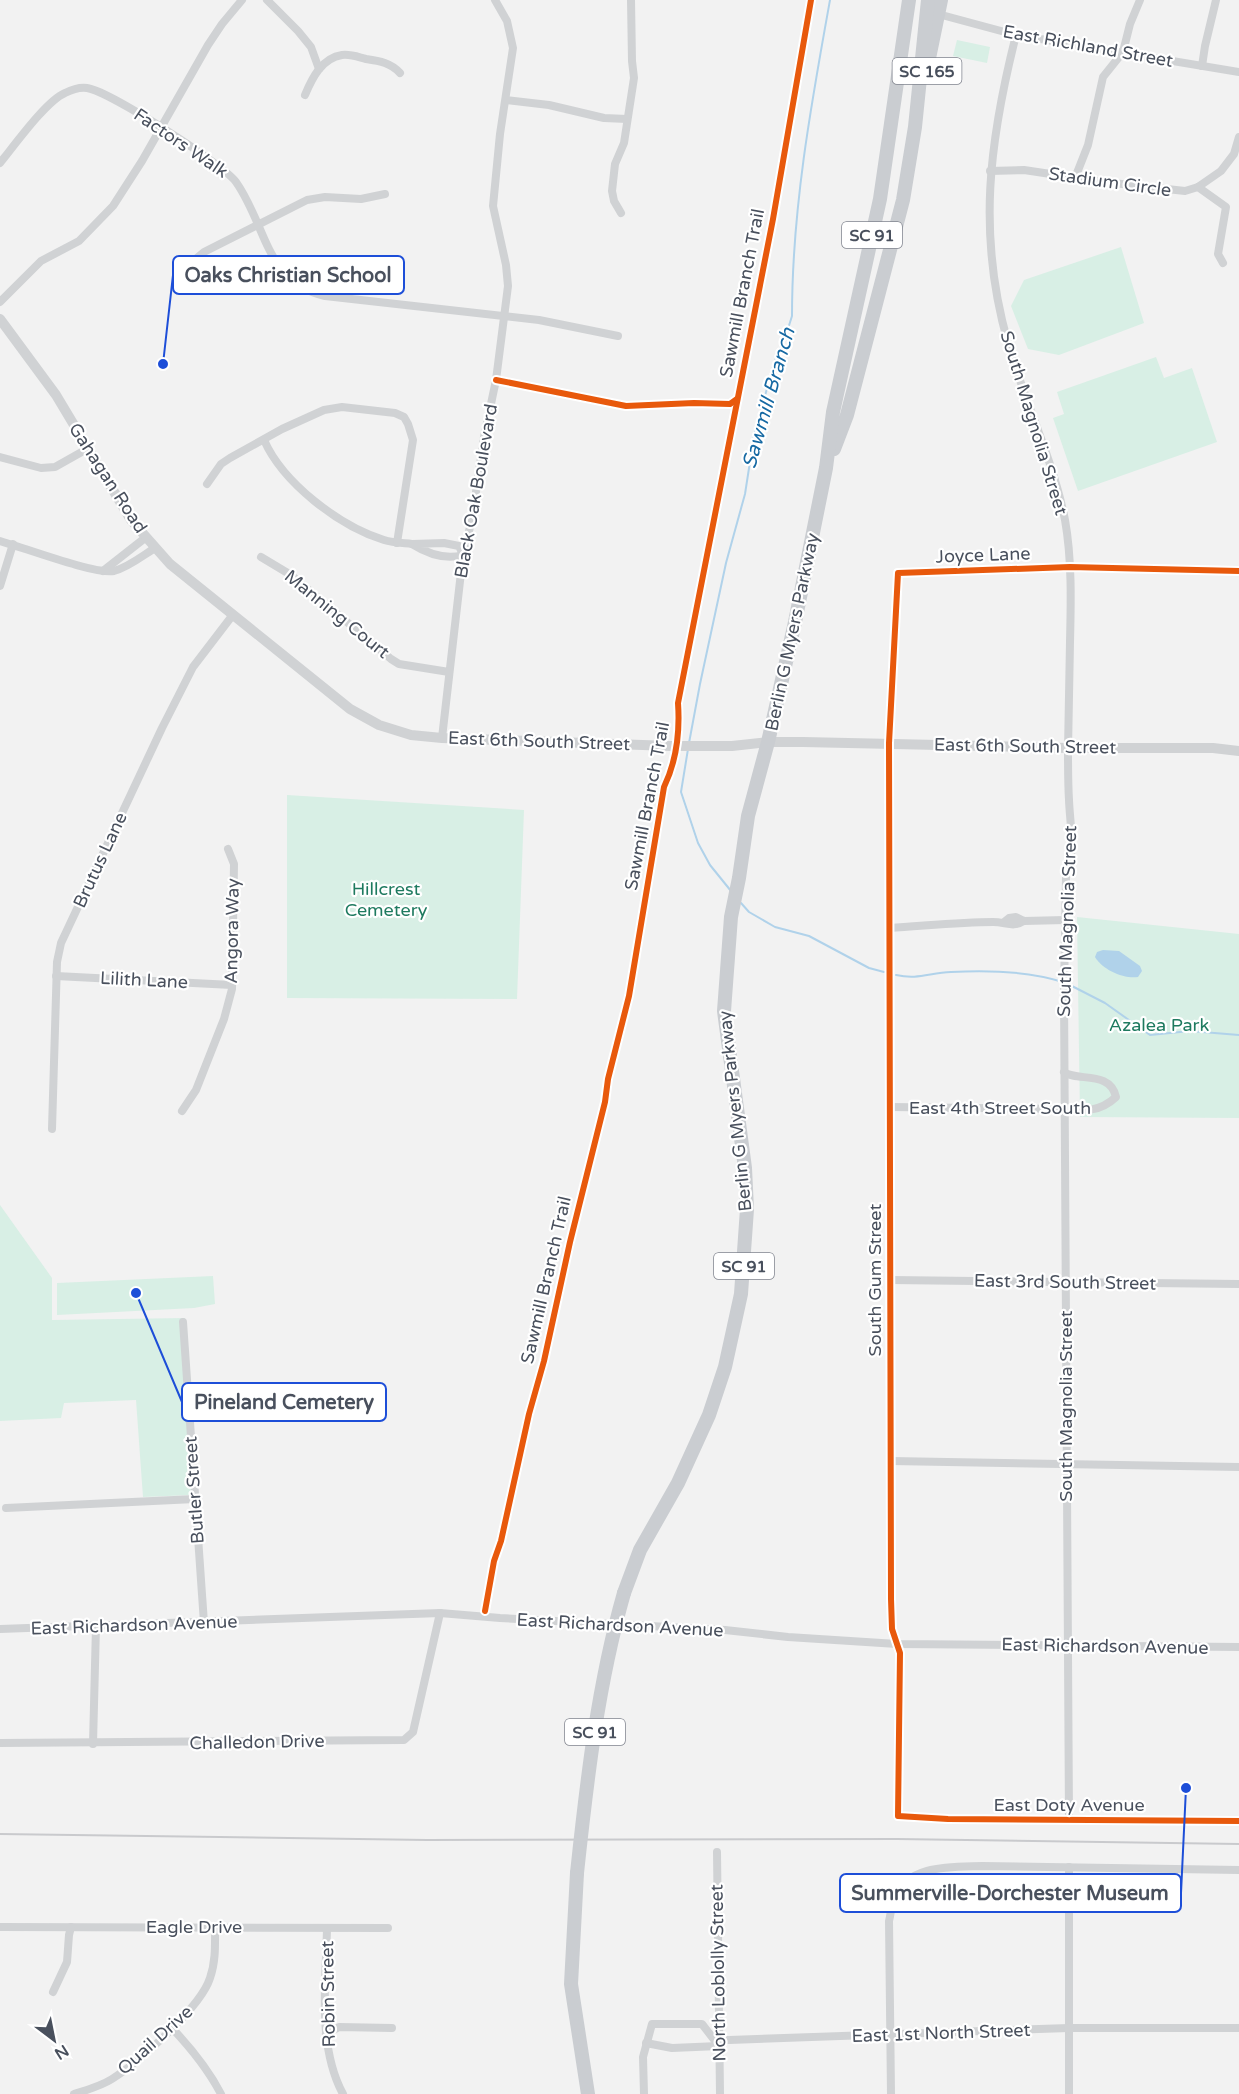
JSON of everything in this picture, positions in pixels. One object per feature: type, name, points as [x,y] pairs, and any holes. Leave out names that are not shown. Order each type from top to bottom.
[{"type":"main road","name":"Berlin G Myers Parkway","points":[[588,2094],[571,1984],[577,1873],[603,1680],[612,1635],[640,1550],[678,1483],[709,1415],[725,1367],[741,1294],[747,1209],[745,1168],[724,1011],[730,917],[739,878],[748,816],[768,742],[795,622],[826,468],[833,412],[880,199],[909,0]]},
{"type":"main road","name":"Berlin G Myers Parkway","points":[[826,468],[847,415],[903,200],[915,127],[928,0]]},
{"type":"main road","name":"SC 165","points":[[915,127],[940,0]]},
{"type":"street","points":[[0,302],[40,261],[79,241],[106,213],[125,189],[208,45],[242,0]]},
{"type":"street","points":[[267,0],[311,47],[319,69]]},
{"type":"street","name":"Black Oak Boulevard","points":[[442,738],[463,555],[472,519],[484,437],[496,380],[507,276],[493,206],[500,134],[513,48],[507,21],[495,0]]},
{"type":"street","points":[[621,213],[612,192],[615,164],[624,143],[634,78],[632,0]]},
{"type":"street","points":[[1075,178],[1088,145],[1103,77],[1123,52],[1130,24],[1140,0]]},
{"type":"street","points":[[1202,66],[1214,1]]},
{"type":"street","name":"East Richland Street","points":[[938,14],[1016,35],[1239,72]]},
{"type":"street","name":"South Magnolia Street","points":[[1016,35],[996,124],[990,171],[988,209],[991,256],[996,294],[1019,378],[1058,488],[1065,522],[1070,567],[1068,798],[1072,842],[1070,865],[1066,876],[1064,973],[1069,1820]]},
{"type":"street","points":[[305,95],[319,69],[333,58],[342,55],[391,64],[400,73]]},
{"type":"street","name":"Factors Walk","points":[[0,163],[56,98],[78,88],[87,88],[120,102],[205,156],[232,176],[283,273],[299,286],[316,294],[440,311],[539,320],[618,336]]},
{"type":"street","points":[[506,100],[549,105],[604,118],[627,119]]},
{"type":"street","name":"Stadium Circle","points":[[990,171],[1024,170],[1185,192],[1198,187],[1221,171],[1234,154],[1239,137]]},
{"type":"street","points":[[1198,187],[1226,207],[1218,254],[1222,263]]},
{"type":"street","points":[[182,283],[191,263],[204,252],[291,207],[315,198],[361,199],[385,194]]},
{"type":"street","name":"Gahagan Road","points":[[0,319],[56,395],[120,504],[145,538],[170,564],[234,617]]},
{"type":"street","points":[[207,484],[221,464],[309,416],[333,408],[395,413],[404,417],[412,431],[413,440],[397,543]]},
{"type":"street","points":[[264,440],[281,470],[306,494],[362,532],[397,543],[444,543],[459,546],[463,555],[454,558],[432,554],[412,544]]},
{"type":"street","points":[[0,457],[41,468],[56,466],[87,449]]},
{"type":"street","points":[[103,571],[145,538]]},
{"type":"street","points":[[0,541],[92,569],[111,572],[129,565],[155,548]]},
{"type":"street","points":[[0,586],[13,544]]},
{"type":"street","name":"Manning Court","points":[[261,557],[291,575],[399,664],[449,672]]},
{"type":"street","name":"Joyce Lane","points":[[889,743],[898,573],[1070,567],[1239,571]]},
{"type":"street","name":"East 6th South Street","points":[[234,617],[350,709],[379,725],[411,735],[671,746],[732,746],[768,742],[889,743],[1068,748],[1213,748],[1239,751]]},
{"type":"street","name":"Brutus Lane","points":[[52,1129],[56,976],[62,943],[162,728],[193,667],[234,617]]},
{"type":"street","name":"South Gum Street","points":[[889,743],[891,1599],[892,1629],[900,1653],[898,1816]]},
{"type":"street","name":"Angora Way","points":[[182,1111],[196,1090],[224,1019],[232,985],[234,864],[228,849]]},
{"type":"street","points":[[890,927],[971,922],[1004,922],[1010,926],[1024,921],[1065,920]]},
{"type":"street","name":"Lilith Lane","points":[[56,976],[232,985]]},
{"type":"street","name":"East 4th Street South","points":[[890,1107],[1091,1111],[1099,1109],[1116,1097],[1112,1087],[1107,1083],[1064,1072]]},
{"type":"street","name":"East 3rd South Street","points":[[890,1280],[1239,1284]]},
{"type":"street","name":"Butler Street","points":[[183,1322],[204,1623]]},
{"type":"street","points":[[891,1461],[1239,1467]]},
{"type":"street","points":[[6,1508],[195,1499]]},
{"type":"street","name":"East Richardson Avenue","points":[[0,1629],[440,1613],[725,1630],[788,1638],[897,1644],[1239,1647]]},
{"type":"street","name":"Challedon Drive","points":[[0,1743],[404,1740],[413,1732],[440,1613]]},
{"type":"street","points":[[93,1744],[96,1626]]},
{"type":"street","name":"East Doty Avenue","points":[[898,1816],[929,1819],[1239,1821]]},
{"type":"street","name":"North Loblolly Street","points":[[717,1852],[720,2094]]},
{"type":"street","points":[[1069,1867],[1069,2094]]},
{"type":"street","points":[[891,2094],[889,1921],[894,1897],[918,1873],[940,1868],[1069,1867],[1239,1870]]},
{"type":"street","name":"Eagle Drive","points":[[0,1927],[388,1928]]},
{"type":"street","points":[[53,1992],[67,1962],[71,1927]]},
{"type":"street","name":"Quail Drive","points":[[74,2094],[113,2078],[129,2067],[195,2005],[206,1987],[214,1960],[215,1928]]},
{"type":"street","name":"Robin Street","points":[[327,1928],[327,2050],[343,2094]]},
{"type":"street","points":[[644,2094],[643,2057],[652,2024],[702,2024],[719,2046]]},
{"type":"street","points":[[171,2027],[213,2078],[221,2094]]},
{"type":"street","points":[[326,2034],[339,2027],[392,2028]]},
{"type":"street","name":"East 1st North Street","points":[[646,2043],[672,2048],[719,2046],[723,2040],[890,2034],[1069,2028],[1239,2028]]},
{"type":"green space","points":[[957,40],[990,47],[987,63],[953,56]]},
{"type":"green space","points":[[1121,247],[1144,323],[1059,355],[1028,349],[1011,306],[1024,280]]},
{"type":"green space","points":[[1156,357],[1164,378],[1192,368],[1217,442],[1078,491],[1053,418],[1064,414],[1057,392]]},
{"type":"green space","name":"Hillcrest Cemetery","points":[[287,795],[524,810],[517,999],[287,998]]},
{"type":"green space","name":"Azalea Park","points":[[1077,917],[1239,934],[1239,1118],[1080,1117]]},
{"type":"green space","points":[[0,1205],[52,1278],[52,1320],[185,1318],[191,1495],[143,1497],[136,1400],[64,1403],[61,1418],[0,1421]]},
{"type":"green space","points":[[213,1276],[215,1304],[194,1308],[57,1315],[57,1283]]},
{"type":"water","points":[[1119,951],[1140,966],[1142,971],[1138,977],[1132,977],[1108,970],[1095,957],[1097,952]]},
{"type":"waterway","name":"Sawmill Branch","points":[[689,743],[726,563],[745,494],[754,436],[774,363],[792,316],[799,197],[830,0]]},
{"type":"waterway","points":[[688,749],[681,792],[698,843],[710,865],[731,891]]},
{"type":"waterway","points":[[741,903],[749,912],[775,927],[809,936],[869,968],[884,972]]},
{"type":"waterway","points":[[896,975],[917,977],[951,972],[993,971],[1022,973],[1063,982]]},
{"type":"waterway","points":[[1068,984],[1105,1003],[1150,1035],[1190,1031],[1239,1035]]},
{"type":"railway","points":[[0,1834],[427,1840],[897,1839],[1239,1844]]},
{"type":"cycle path","name":"Sawmill Branch Trail","points":[[485,1611],[494,1561],[501,1541],[629,996],[664,787],[677,746],[678,703],[773,219],[811,0]]},
{"type":"cycle path","points":[[496,380],[626,406],[730,404],[737,399]]},
{"type":"cycle path","points":[[1239,571],[1070,567],[898,573],[889,743],[891,1599],[892,1629],[900,1653],[898,1816],[948,1819],[1239,1821]]},
{"type":"place","name":"Oaks Christian School","points":[[163,364]]},
{"type":"place","name":"Pineland Cemetery","points":[[136,1293]]},
{"type":"place","name":"Summerville-Dorchester Museum","points":[[1186,1788]]}]
